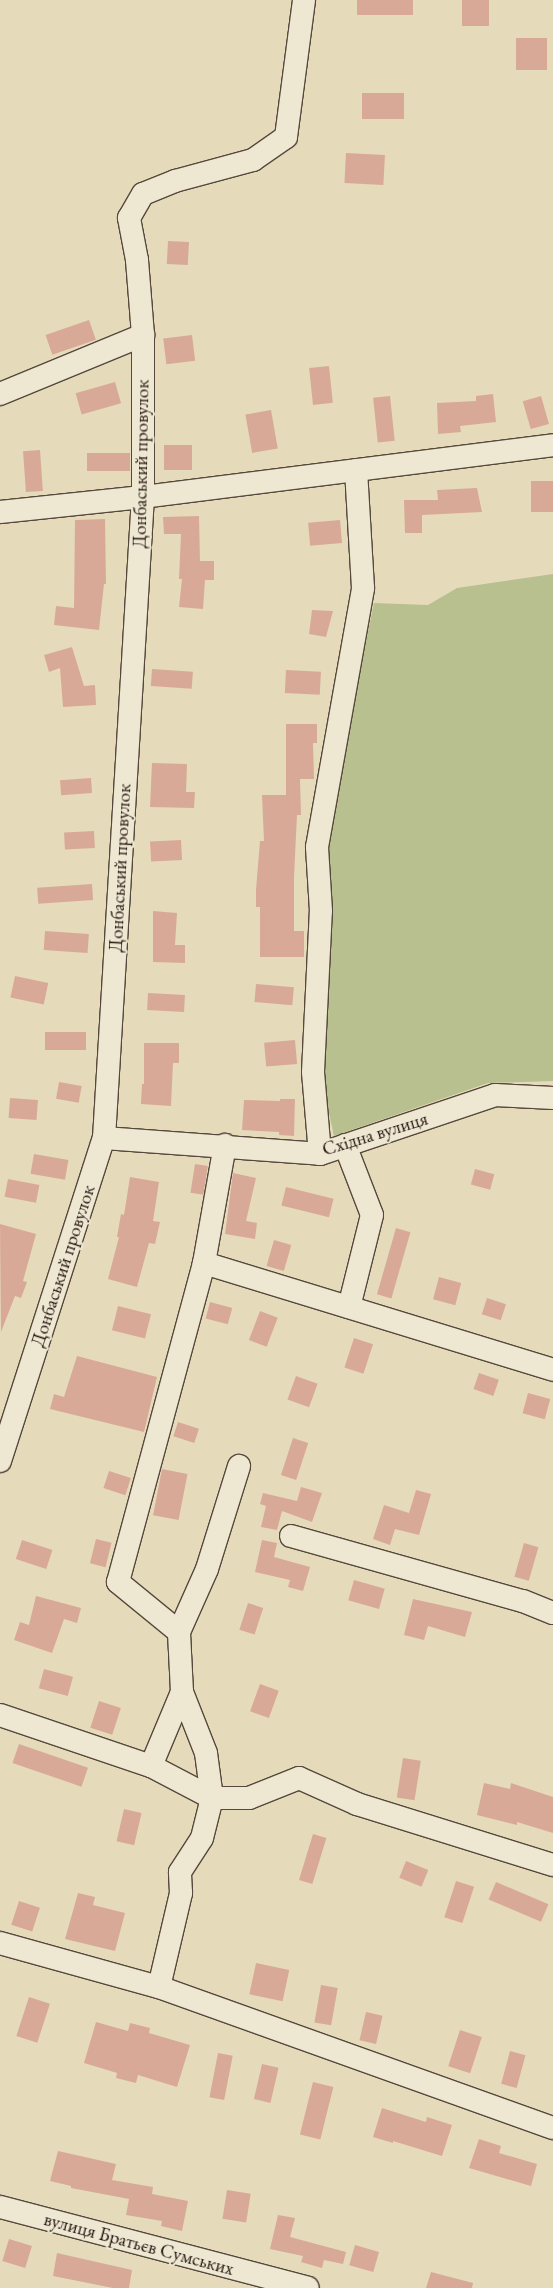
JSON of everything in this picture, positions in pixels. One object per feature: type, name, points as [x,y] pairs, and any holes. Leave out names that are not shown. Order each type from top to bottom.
[{"type":"street","name":"Донбаський провулок","points":[[0,1461],[104,1138],[143,497],[143,335],[137,260],[129,218],[143,194],[175,181],[253,160],[286,137],[304,0]]},
{"type":"street","points":[[0,394],[143,335]]},
{"type":"street","points":[[0,512],[143,497],[553,445]]},
{"type":"street","points":[[320,1154],[313,1072],[321,911],[317,847],[363,588],[356,470]]},
{"type":"street","name":"Східна вулиця","points":[[104,1138],[225,1145],[320,1154],[495,1095],[553,1098]]},
{"type":"street","points":[[179,1632],[118,1582],[204,1263],[225,1145]]},
{"type":"street","points":[[345,1145],[372,1215],[349,1307]]},
{"type":"street","points":[[204,1263],[553,1370]]},
{"type":"street","points":[[159,1988],[181,1893],[180,1872],[202,1838],[212,1798],[206,1753],[182,1692],[179,1632],[207,1568],[239,1466]]},
{"type":"street","points":[[291,1536],[523,1601],[553,1612]]},
{"type":"street","points":[[151,1766],[182,1692]]},
{"type":"street","points":[[0,1715],[151,1766],[212,1798],[250,1798],[299,1778],[357,1804],[553,1865]]},
{"type":"street","points":[[0,1943],[159,1988],[553,2128]]},
{"type":"street","name":"вулиця Братьєв Сумських","points":[[0,2207],[308,2288]]},
{"type":"green space","points":[[553,574],[553,1081],[488,1083],[334,1136],[321,1077],[323,846],[374,603],[428,605],[457,588]]},
{"type":"building","points":[[357,0],[413,0],[413,15],[357,15]]},
{"type":"building","points":[[462,0],[489,0],[489,26],[462,26]]},
{"type":"building","points":[[516,38],[547,38],[547,70],[516,70]]},
{"type":"building","points":[[362,93],[404,93],[404,119],[362,119]]},
{"type":"building","points":[[346,153],[385,155],[383,185],[344,183]]},
{"type":"building","points":[[168,241],[189,242],[188,265],[167,264]]},
{"type":"building","points":[[89,320],[96,340],[52,355],[46,335]]},
{"type":"building","points":[[192,335],[195,361],[166,364],[163,339]]},
{"type":"building","points":[[329,366],[333,403],[313,405],[309,368]]},
{"type":"building","points":[[115,382],[121,403],[82,414],[76,393]]},
{"type":"building","points":[[493,394],[496,422],[460,426],[461,432],[438,434],[437,403],[476,401],[476,396]]},
{"type":"building","points":[[390,396],[395,441],[378,443],[373,398]]},
{"type":"building","points":[[541,396],[549,424],[531,429],[523,401]]},
{"type":"building","points":[[271,410],[278,448],[252,453],[245,415]]},
{"type":"building","points":[[164,445],[192,445],[192,470],[164,470]]},
{"type":"building","points":[[40,450],[43,491],[26,492],[23,451]]},
{"type":"building","points":[[87,453],[130,453],[130,471],[87,471]]},
{"type":"building","points":[[531,481],[553,481],[553,512],[531,512]]},
{"type":"building","points":[[477,488],[482,512],[422,515],[422,533],[405,533],[404,500],[438,500],[437,490]]},
{"type":"building","points":[[199,516],[200,561],[214,561],[214,580],[205,580],[203,609],[179,607],[182,579],[179,579],[181,534],[164,534],[163,517]]},
{"type":"building","points":[[105,519],[106,584],[104,584],[99,630],[54,625],[56,606],[74,608],[75,520]]},
{"type":"building","points":[[340,520],[342,543],[310,546],[308,523]]},
{"type":"building","points":[[312,610],[333,611],[326,637],[309,634]]},
{"type":"building","points":[[72,647],[84,686],[95,685],[96,705],[63,707],[60,668],[49,672],[44,655]]},
{"type":"building","points":[[152,669],[193,672],[192,689],[151,686]]},
{"type":"building","points":[[286,670],[321,672],[320,695],[285,693]]},
{"type":"building","points":[[286,724],[317,724],[317,743],[313,743],[314,779],[300,779],[301,815],[297,815],[294,931],[304,931],[304,957],[260,957],[260,907],[256,907],[256,890],[260,841],[264,841],[262,795],[286,795]]},
{"type":"building","points":[[152,763],[187,764],[186,792],[195,792],[194,808],[150,807]]},
{"type":"building","points":[[91,778],[92,793],[61,795],[60,780]]},
{"type":"building","points":[[94,831],[95,848],[65,850],[64,833]]},
{"type":"building","points":[[181,840],[182,860],[151,862],[150,842]]},
{"type":"building","points":[[92,884],[93,900],[38,904],[37,888]]},
{"type":"building","points":[[153,911],[177,913],[175,945],[185,945],[185,963],[153,962]]},
{"type":"building","points":[[45,931],[89,934],[88,953],[44,950]]},
{"type":"building","points":[[15,976],[48,983],[44,1005],[10,998]]},
{"type":"building","points":[[256,984],[294,987],[292,1005],[254,1002]]},
{"type":"building","points":[[148,993],[185,995],[184,1012],[147,1010]]},
{"type":"building","points":[[45,1032],[86,1032],[86,1050],[45,1050]]},
{"type":"building","points":[[295,1040],[297,1064],[266,1067],[264,1043]]},
{"type":"building","points":[[144,1043],[179,1043],[179,1063],[173,1063],[171,1106],[141,1104],[142,1084],[144,1084]]},
{"type":"building","points":[[59,1082],[82,1086],[79,1103],[56,1099]]},
{"type":"building","points":[[10,1098],[38,1100],[37,1120],[9,1118]]},
{"type":"building","points":[[280,1099],[295,1099],[294,1136],[279,1135],[279,1132],[242,1130],[244,1100],[280,1101]]},
{"type":"building","points":[[34,1154],[68,1160],[65,1180],[31,1174]]},
{"type":"building","points":[[195,1164],[208,1166],[203,1195],[190,1193]]},
{"type":"building","points":[[475,1169],[494,1174],[490,1190],[471,1184]]},
{"type":"building","points":[[233,1173],[256,1178],[246,1221],[257,1223],[255,1239],[225,1234]]},
{"type":"building","points":[[130,1177],[159,1182],[153,1221],[160,1222],[155,1244],[149,1243],[137,1287],[108,1279],[119,1237],[117,1237],[121,1214],[124,1215]]},
{"type":"building","points":[[8,1179],[39,1185],[36,1203],[5,1197]]},
{"type":"building","points":[[286,1187],[334,1199],[329,1217],[281,1205]]},
{"type":"building","points":[[0,1224],[36,1234],[23,1281],[27,1282],[21,1298],[15,1296],[1,1332]]},
{"type":"building","points":[[396,1228],[410,1232],[391,1298],[377,1294]]},
{"type":"building","points":[[274,1240],[291,1245],[284,1271],[267,1266]]},
{"type":"building","points":[[439,1277],[461,1283],[455,1305],[433,1299]]},
{"type":"building","points":[[487,1298],[506,1304],[501,1320],[482,1314]]},
{"type":"building","points":[[210,1302],[232,1308],[228,1324],[206,1318]]},
{"type":"building","points":[[118,1306],[151,1314],[145,1338],[112,1330]]},
{"type":"building","points":[[260,1311],[278,1318],[267,1347],[249,1340]]},
{"type":"building","points":[[354,1338],[373,1344],[363,1374],[344,1367]]},
{"type":"building","points":[[77,1356],[157,1377],[144,1432],[50,1409],[54,1394],[64,1397]]},
{"type":"building","points":[[479,1373],[499,1380],[493,1396],[473,1389]]},
{"type":"building","points":[[296,1376],[318,1384],[309,1407],[287,1399]]},
{"type":"building","points":[[528,1393],[550,1399],[545,1419],[523,1413]]},
{"type":"building","points":[[178,1422],[199,1429],[194,1443],[173,1436]]},
{"type":"building","points":[[293,1438],[308,1443],[296,1480],[281,1475]]},
{"type":"building","points":[[162,1469],[188,1474],[179,1520],[153,1515]]},
{"type":"building","points":[[109,1471],[131,1478],[125,1495],[103,1488]]},
{"type":"building","points":[[301,1487],[322,1493],[312,1522],[282,1511],[277,1530],[261,1527],[266,1506],[260,1504],[263,1493],[297,1501]]},
{"type":"building","points":[[416,1490],[431,1494],[419,1535],[395,1529],[390,1545],[373,1539],[384,1505],[409,1513]]},
{"type":"building","points":[[96,1539],[112,1543],[105,1567],[90,1563]]},
{"type":"building","points":[[22,1540],[52,1550],[46,1569],[16,1559]]},
{"type":"building","points":[[262,1540],[277,1543],[274,1557],[310,1567],[303,1591],[288,1587],[290,1580],[255,1572]]},
{"type":"building","points":[[524,1543],[538,1547],[529,1581],[514,1577]]},
{"type":"building","points":[[354,1580],[385,1589],[379,1609],[348,1600]]},
{"type":"building","points":[[36,1596],[81,1608],[77,1623],[64,1619],[52,1653],[14,1640],[20,1622],[29,1625]]},
{"type":"building","points":[[413,1599],[472,1612],[465,1637],[428,1626],[424,1640],[404,1635]]},
{"type":"building","points":[[248,1603],[263,1608],[255,1635],[239,1630]]},
{"type":"building","points":[[44,1669],[73,1677],[68,1696],[39,1688]]},
{"type":"building","points":[[260,1684],[279,1691],[269,1718],[250,1711]]},
{"type":"building","points":[[99,1701],[121,1708],[112,1735],[90,1728]]},
{"type":"building","points":[[19,1744],[88,1768],[82,1787],[12,1763]]},
{"type":"building","points":[[403,1758],[421,1761],[415,1800],[397,1798]]},
{"type":"building","points":[[484,1783],[510,1789],[511,1783],[553,1797],[553,1833],[517,1822],[517,1825],[477,1815]]},
{"type":"building","points":[[124,1809],[142,1813],[134,1845],[117,1841]]},
{"type":"building","points":[[313,1834],[326,1838],[312,1884],[299,1880]]},
{"type":"building","points":[[406,1861],[428,1870],[422,1887],[399,1878]]},
{"type":"building","points":[[456,1881],[474,1887],[462,1923],[444,1917]]},
{"type":"building","points":[[496,1882],[548,1904],[541,1922],[489,1899]]},
{"type":"building","points":[[78,1893],[95,1897],[93,1905],[125,1913],[115,1951],[65,1939]]},
{"type":"building","points":[[19,1901],[40,1908],[32,1932],[11,1925]]},
{"type":"building","points":[[256,1963],[289,1970],[283,2001],[249,1994]]},
{"type":"building","points":[[321,1985],[338,1988],[331,2025],[314,2022]]},
{"type":"building","points":[[29,1997],[50,2004],[37,2043],[16,2036]]},
{"type":"building","points":[[366,2012],[383,2016],[376,2044],[359,2040]]},
{"type":"building","points":[[96,2022],[128,2031],[130,2023],[150,2028],[149,2033],[190,2045],[177,2087],[138,2075],[136,2083],[116,2078],[117,2073],[84,2063]]},
{"type":"building","points":[[460,2030],[482,2037],[470,2073],[448,2066]]},
{"type":"building","points":[[510,2051],[525,2055],[517,2088],[501,2084]]},
{"type":"building","points":[[218,2053],[233,2056],[224,2100],[209,2097]]},
{"type":"building","points":[[262,2064],[279,2068],[270,2103],[254,2099]]},
{"type":"building","points":[[313,2082],[333,2087],[320,2139],[300,2134]]},
{"type":"building","points":[[382,2108],[426,2122],[427,2117],[452,2125],[442,2156],[373,2137]]},
{"type":"building","points":[[479,2139],[501,2146],[499,2153],[537,2164],[531,2186],[469,2168]]},
{"type":"building","points":[[58,2151],[116,2164],[112,2180],[153,2187],[152,2194],[188,2201],[182,2231],[161,2226],[162,2221],[126,2215],[129,2199],[71,2188],[71,2186],[50,2181]]},
{"type":"building","points":[[227,2190],[251,2194],[246,2222],[222,2219]]},
{"type":"building","points":[[278,2215],[295,2218],[290,2237],[346,2252],[343,2264],[324,2260],[322,2268],[301,2262],[303,2256],[270,2249]]},
{"type":"building","points":[[9,2239],[32,2246],[25,2268],[2,2261]]},
{"type":"building","points":[[355,2245],[379,2252],[373,2272],[349,2265]]},
{"type":"building","points":[[57,2253],[132,2270],[129,2288],[113,2288],[53,2276]]},
{"type":"building","points":[[431,2272],[473,2283],[472,2288],[426,2288]]}]
